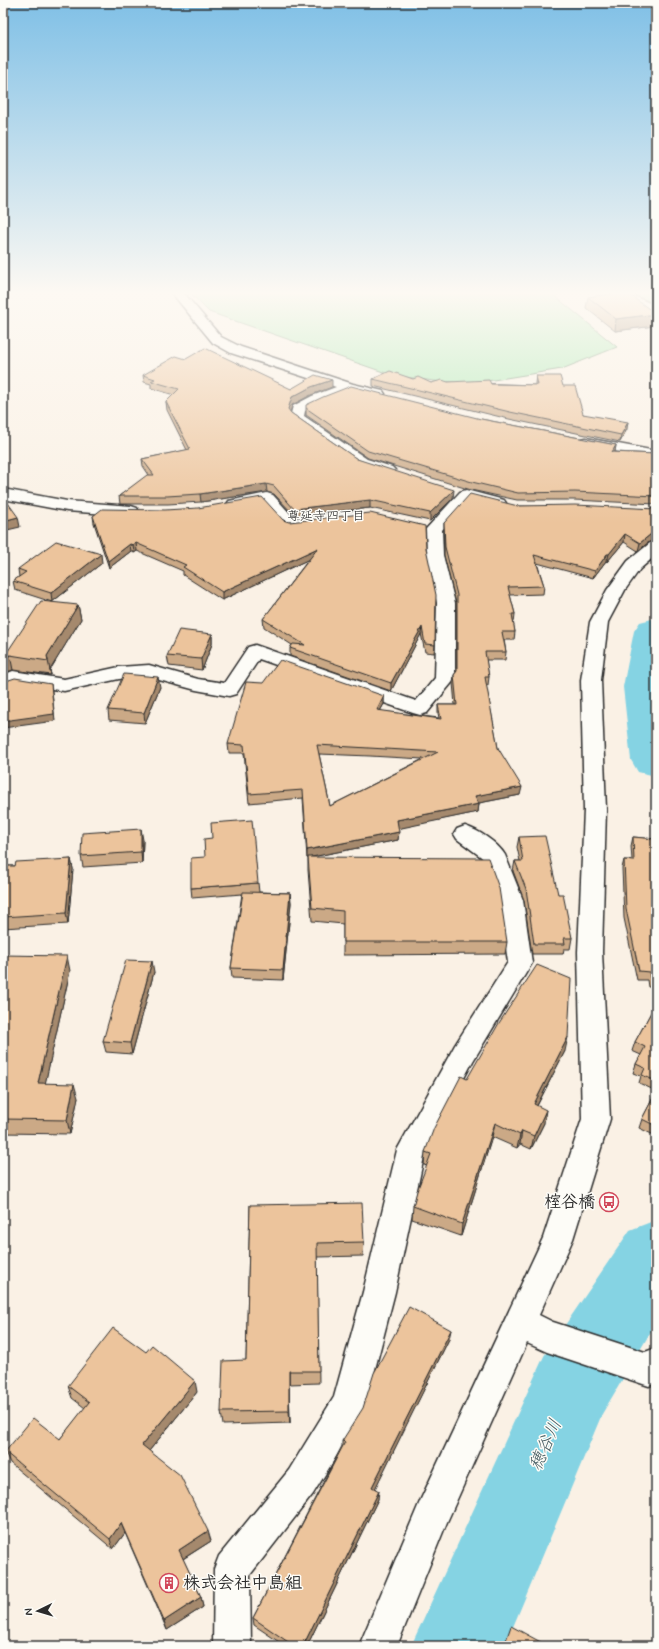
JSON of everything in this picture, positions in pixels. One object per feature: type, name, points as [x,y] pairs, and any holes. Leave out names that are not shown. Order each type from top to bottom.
[{"type":"street","points":[[292,369],[350,387],[388,396]]},
{"type":"street","points":[[350,387],[317,399],[298,409],[296,417],[362,462],[398,474]]},
{"type":"street","points":[[571,439],[656,455]]},
{"type":"street","points":[[3,682],[13,678],[64,685],[119,673],[149,671],[196,684],[229,690],[255,651],[420,709],[445,679],[446,603],[427,528],[460,493],[510,505]]},
{"type":"street","points":[[3,494],[67,506],[147,512]]},
{"type":"street","points":[[217,507],[267,498],[290,523],[370,514]]},
{"type":"street","points":[[378,1646],[434,1512],[533,1329],[558,1239],[596,1120],[590,952],[595,810],[591,680],[599,622],[616,590],[634,565],[656,547]]},
{"type":"street","points":[[232,1646],[232,1569],[301,1482],[349,1404],[379,1292],[411,1150],[464,1053],[520,963],[511,900],[494,855],[465,834]]},
{"type":"street","points":[[533,1329],[652,1367]]},
{"type":"green space","points":[[374,369],[562,369],[462,385],[392,375]]},
{"type":"building","points":[[154,369],[249,369],[291,389],[315,375],[332,380],[311,387],[292,397],[288,409],[291,413],[357,459],[454,490],[430,513],[370,500],[294,509],[274,486],[266,484],[200,494],[119,496],[147,475],[154,475],[142,459],[190,449],[166,402],[179,389],[151,381],[155,379],[143,375]]},
{"type":"building","points":[[390,371],[413,379],[418,377],[431,383],[442,380],[448,382],[489,380],[491,384],[538,385],[536,376],[560,376],[563,386],[575,386],[583,414],[628,422],[621,435],[510,412],[373,379]]},
{"type":"building","points":[[351,386],[481,419],[616,445],[612,452],[656,454],[656,496],[575,492],[518,493],[472,482],[368,451],[306,408],[306,405]]},
{"type":"building","points":[[470,494],[518,506],[575,505],[656,509],[656,533],[651,534],[640,543],[625,534],[609,554],[607,554],[595,571],[534,555],[544,586],[508,587],[515,614],[512,614],[515,632],[502,632],[506,652],[485,652],[489,677],[485,677],[498,748],[522,787],[475,796],[479,804],[397,820],[399,832],[307,850],[303,790],[249,794],[244,745],[228,744],[246,682],[263,683],[280,660],[384,696],[377,710],[441,719],[438,705],[457,705],[454,675],[457,671],[457,595],[445,547],[444,523]],"holes":[[[317,745],[438,752],[330,806]]]},
{"type":"building","points":[[3,496],[18,517],[3,521]]},
{"type":"building","points":[[262,497],[283,520],[289,522],[370,513],[425,526],[426,548],[436,595],[435,645],[425,644],[422,627],[391,683],[290,648],[293,644],[305,645],[263,619],[318,548],[222,592],[183,567],[186,565],[136,543],[133,545],[130,544],[108,561],[93,516],[102,509],[165,510],[198,508]]},
{"type":"building","points":[[56,541],[101,554],[51,593],[13,581],[26,572],[18,569]]},
{"type":"building","points":[[41,601],[78,605],[47,656],[48,661],[10,655],[4,657]]},
{"type":"building","points":[[179,630],[212,634],[201,659],[167,656]]},
{"type":"building","points":[[124,674],[158,677],[144,713],[108,710]]},
{"type":"building","points":[[15,678],[51,684],[54,714],[3,721],[3,682]]},
{"type":"building","points":[[252,820],[258,883],[191,888],[191,858],[205,857],[204,839],[212,838],[211,823]]},
{"type":"building","points":[[141,829],[141,852],[81,856],[82,833]]},
{"type":"building","points":[[545,836],[558,894],[563,894],[572,938],[564,938],[565,944],[534,944],[526,889],[515,861],[523,861],[519,837]]},
{"type":"building","points":[[633,837],[656,839],[656,978],[650,978],[649,972],[639,971],[626,909],[624,860],[634,861]]},
{"type":"building","points":[[308,857],[488,858],[499,888],[507,942],[343,942],[343,911],[312,908]]},
{"type":"building","points":[[71,859],[66,913],[3,917],[3,866],[15,866],[16,862]]},
{"type":"building","points":[[243,892],[290,893],[283,970],[231,968]]},
{"type":"building","points":[[3,955],[67,956],[38,1083],[74,1084],[67,1120],[3,1119]]},
{"type":"building","points":[[126,960],[152,961],[130,1043],[103,1041]]},
{"type":"building","points":[[537,965],[571,979],[568,1037],[534,1104],[546,1110],[534,1136],[522,1131],[520,1135],[495,1123],[462,1224],[413,1206],[431,1154],[425,1152],[434,1128],[461,1076],[467,1079],[499,1023]]},
{"type":"building","points":[[656,1003],[656,1081],[642,1075],[645,1068],[636,1064],[645,1047],[635,1042]]},
{"type":"building","points":[[656,1092],[656,1126],[642,1119]]},
{"type":"building","points":[[362,1203],[364,1242],[317,1243],[319,1371],[289,1371],[289,1411],[221,1412],[223,1361],[246,1360],[250,1205]]},
{"type":"building","points":[[409,1307],[451,1330],[372,1487],[379,1491],[303,1646],[294,1646],[253,1618],[345,1442],[342,1441],[363,1408],[374,1373]]},
{"type":"building","points":[[113,1328],[146,1352],[152,1345],[195,1381],[142,1445],[180,1475],[208,1531],[179,1550],[201,1597],[164,1621],[121,1523],[110,1539],[5,1452],[33,1418],[60,1439],[89,1402],[68,1386]]},
{"type":"building","points":[[511,1626],[548,1646],[504,1646]]},
{"type":"waterway","name":"穂谷川","points":[[656,631],[647,687],[656,760]]},
{"type":"waterway","name":"穂谷川","points":[[458,1646],[573,1385],[656,1255]]},
{"type":"place","name":"榁谷橋","points":[[609,1202]]},
{"type":"place","name":"株式会社中島組","points":[[169,1583]]},
{"type":"district","name":"尊延寺四丁目","points":[[326,516]]}]
